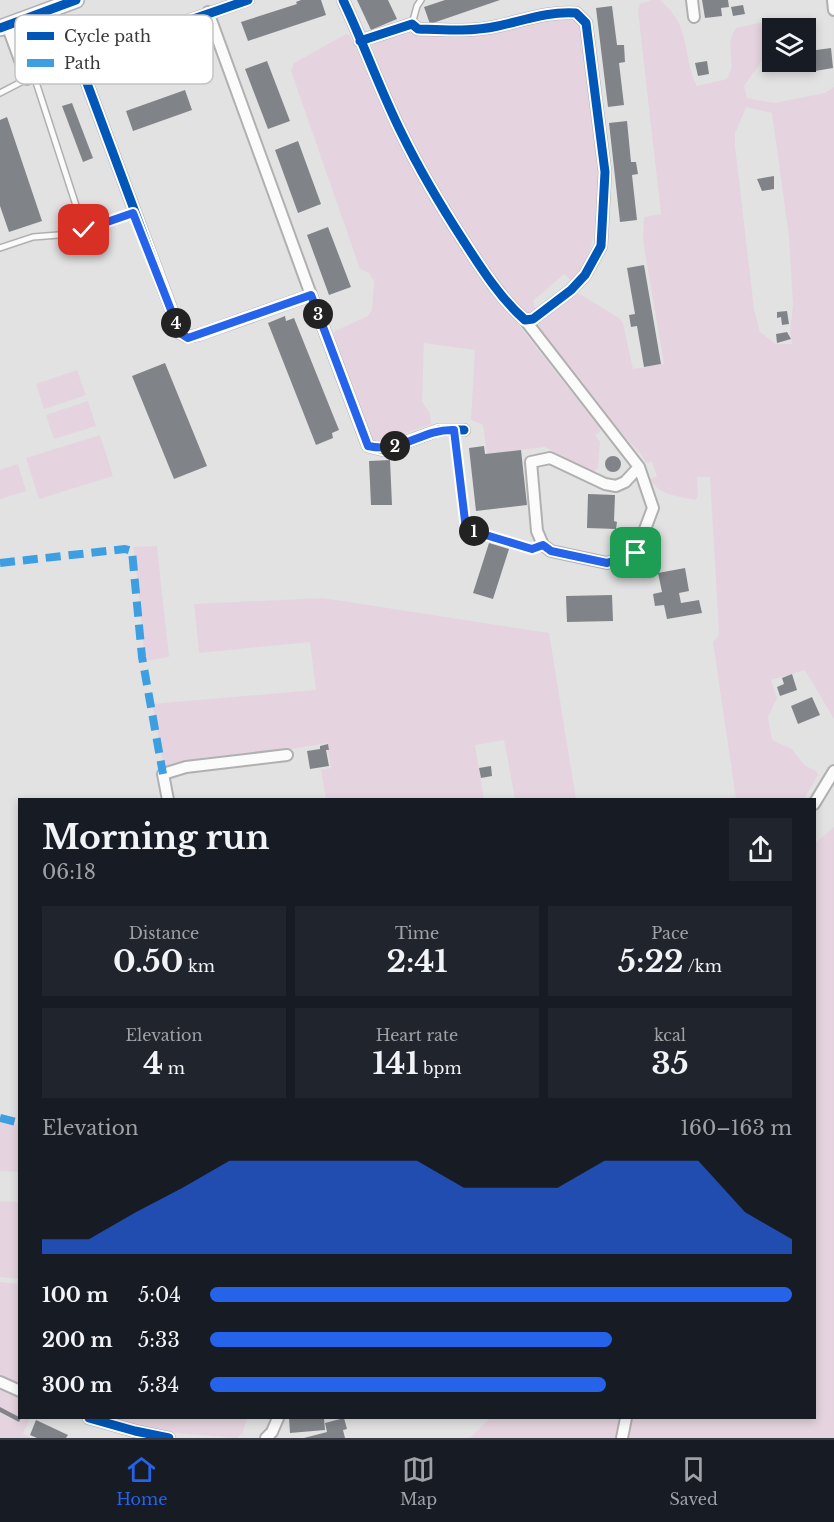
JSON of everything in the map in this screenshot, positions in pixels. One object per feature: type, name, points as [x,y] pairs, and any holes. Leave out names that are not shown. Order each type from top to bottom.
[{"type":"main road","points":[[34,15],[76,0]]},
{"type":"street","points":[[200,15],[248,0]]},
{"type":"street","points":[[343,0],[402,133],[432,191],[493,284],[525,320],[639,467],[653,508],[636,553],[607,563],[551,551],[543,545],[537,531],[531,462],[550,458],[605,484],[616,486],[626,482],[639,467]]},
{"type":"street","points":[[692,0],[694,17]]},
{"type":"street","points":[[832,0],[834,10]]},
{"type":"street","points":[[360,42],[412,24],[418,29],[454,31],[495,27],[556,11],[576,13],[586,23],[605,172],[601,246],[585,275],[571,290],[533,319],[525,320]]},
{"type":"street","points":[[3,26],[15,48]]},
{"type":"street","points":[[213,26],[368,446],[384,450],[439,430],[459,430]]},
{"type":"street","points":[[87,84],[133,213],[180,333],[188,338],[311,295]]},
{"type":"street","points":[[168,798],[163,774],[186,767],[287,754]]},
{"type":"street","points":[[816,801],[834,771]]},
{"type":"street","points":[[0,1382],[18,1389]]},
{"type":"street","points":[[93,1419],[169,1438]]},
{"type":"street","points":[[266,1438],[272,1432],[278,1419]]},
{"type":"street","points":[[622,1438],[626,1419]]},
{"type":"lane","points":[[412,24],[421,0]]},
{"type":"lane","points":[[0,93],[17,84]]},
{"type":"lane","points":[[33,84],[84,230]]},
{"type":"lane","points":[[0,248],[33,237],[70,234],[133,213]]},
{"type":"lane","points":[[459,430],[466,529],[532,549],[543,545]]},
{"type":"shaded area","points":[[660,0],[670,10],[682,31],[697,86],[727,79],[731,66],[732,34],[736,28],[762,22],[762,61],[744,86],[747,98],[774,103],[825,93],[834,87],[834,719],[805,670],[771,680],[777,698],[768,717],[772,740],[792,749],[804,765],[816,771],[818,775],[805,798],[736,798],[713,642],[719,635],[710,477],[697,477],[698,496],[695,500],[664,492],[654,485],[650,479],[657,476],[652,461],[646,463],[641,454],[606,417],[538,331],[538,324],[562,301],[580,294],[619,318],[623,323],[633,369],[664,364],[643,241],[644,217],[661,214],[638,11],[640,4]],"holes":[[[746,107],[772,113],[789,237],[793,305],[790,332],[792,344],[776,344],[760,332],[754,309],[735,146],[735,134]]]},
{"type":"shaded area","points":[[576,16],[582,23],[597,133],[599,197],[595,228],[587,257],[573,282],[564,274],[533,301],[536,310],[527,314],[520,309],[493,276],[432,183],[385,82],[372,46],[385,39],[436,29]]},
{"type":"shaded area","points":[[346,34],[350,36],[401,144],[439,212],[528,337],[599,427],[600,432],[595,435],[600,442],[598,468],[593,472],[545,447],[487,454],[483,425],[471,420],[475,350],[424,343],[422,401],[430,414],[431,424],[379,443],[371,439],[332,338],[335,331],[368,316],[372,310],[374,281],[369,273],[360,269],[291,71],[294,63]]},
{"type":"shaded area","points":[[77,370],[86,395],[44,409],[36,384]]},
{"type":"shaded area","points":[[88,401],[96,426],[54,439],[46,415]]},
{"type":"shaded area","points":[[100,435],[113,476],[39,499],[26,458]]},
{"type":"shaded area","points":[[18,464],[26,491],[0,499],[0,470]]},
{"type":"shaded area","points":[[157,546],[169,657],[145,661],[134,547]]},
{"type":"shaded area","points":[[323,598],[549,633],[576,798],[515,798],[504,740],[475,745],[484,798],[326,798],[321,770],[331,768],[327,743],[172,769],[164,767],[152,704],[316,690],[310,642],[199,653],[194,604]]},
{"type":"shaded area","points":[[834,827],[834,1438],[470,1438],[489,1419],[816,1419],[816,842]]},
{"type":"shaded area","points":[[0,1120],[18,1125],[18,1172],[0,1171]]},
{"type":"shaded area","points":[[0,1201],[18,1202],[18,1279],[0,1277]]},
{"type":"shaded area","points":[[0,1282],[18,1284],[18,1384],[0,1376]]},
{"type":"shaded area","points":[[0,1389],[18,1398],[18,1419],[30,1419],[23,1434],[31,1438],[0,1438]]},
{"type":"shaded area","points":[[114,1419],[247,1419],[243,1432],[237,1438],[167,1432]]},
{"type":"building","points":[[321,0],[326,15],[248,41],[241,22],[297,4],[296,2]]},
{"type":"building","points":[[357,0],[388,0],[397,19],[371,30]]},
{"type":"building","points":[[445,0],[500,0],[430,24],[424,7]]},
{"type":"building","points":[[702,0],[728,0],[729,7],[721,8],[722,16],[705,18]]},
{"type":"building","points":[[743,5],[745,14],[733,16],[731,7]]},
{"type":"building","points":[[612,6],[617,45],[624,45],[625,62],[619,63],[624,105],[608,107],[596,8]]},
{"type":"building","points":[[831,48],[833,68],[816,71],[816,50]]},
{"type":"building","points":[[267,61],[290,121],[268,129],[245,69]]},
{"type":"building","points":[[707,61],[709,74],[698,76],[695,63]]},
{"type":"building","points":[[185,90],[192,110],[133,131],[126,111]]},
{"type":"building","points":[[72,103],[93,158],[83,162],[62,106]]},
{"type":"building","points":[[7,117],[42,221],[9,232],[0,206],[0,120]]},
{"type":"building","points":[[627,121],[631,162],[636,162],[638,174],[632,175],[637,220],[620,222],[609,123]]},
{"type":"building","points":[[298,141],[321,204],[298,213],[275,150]]},
{"type":"building","points":[[774,176],[774,189],[762,191],[757,179]]},
{"type":"building","points":[[328,227],[351,287],[329,295],[307,235]]},
{"type":"building","points":[[644,265],[661,364],[644,367],[637,326],[631,327],[629,315],[635,314],[627,268]]},
{"type":"building","points":[[787,311],[789,324],[782,325],[781,317],[777,318],[777,312]]},
{"type":"building","points":[[285,316],[286,321],[294,318],[339,430],[332,433],[333,438],[316,445],[268,323]]},
{"type":"building","points":[[787,332],[791,339],[777,343],[776,334]]},
{"type":"building","points":[[165,363],[207,466],[174,479],[132,376]]},
{"type":"building","points":[[484,446],[485,454],[521,450],[527,505],[476,511],[469,448]]},
{"type":"building","points":[[613,456],[621,464],[613,472],[605,464]]},
{"type":"building","points":[[390,460],[392,505],[371,505],[369,461]]},
{"type":"building","points":[[588,494],[615,495],[616,529],[587,528]]},
{"type":"building","points":[[489,543],[509,549],[493,599],[473,593]]},
{"type":"building","points":[[685,568],[689,591],[679,593],[681,603],[699,600],[702,613],[667,619],[664,605],[655,606],[653,594],[662,592],[658,573]]},
{"type":"building","points":[[612,595],[613,621],[567,622],[566,596]]},
{"type":"building","points":[[792,674],[797,690],[780,696],[777,687],[784,684],[782,678]]},
{"type":"building","points":[[812,697],[820,715],[798,724],[791,706]]},
{"type":"building","points":[[328,744],[329,750],[326,750],[329,766],[310,769],[307,751],[320,749],[320,746]]},
{"type":"building","points":[[491,766],[492,776],[481,778],[479,768]]},
{"type":"building","points":[[0,1407],[20,1419],[19,1422],[0,1412]]},
{"type":"building","points":[[289,1419],[324,1419],[325,1430],[290,1433]]},
{"type":"building","points":[[344,1419],[347,1429],[343,1430],[345,1438],[304,1438],[327,1432],[325,1423]]},
{"type":"building","points":[[36,1420],[68,1435],[66,1438],[37,1438],[30,1435]]},
{"type":"marked path","points":[[0,563],[125,549],[132,551],[142,657],[163,774]]},
{"type":"marked path","points":[[0,1118],[18,1122]]},
{"type":"cycle path","points":[[35,15],[76,0]]},
{"type":"cycle path","points":[[205,15],[248,0]]},
{"type":"cycle path","points":[[343,0],[358,33],[365,50],[379,84],[394,117],[439,201],[499,292],[525,320],[533,319],[571,290],[585,275],[601,246],[605,172],[586,23],[576,13],[566,13],[478,29],[418,29],[412,24],[360,41]]},
{"type":"cycle path","points":[[0,28],[15,22]]},
{"type":"cycle path","points":[[87,84],[180,333],[188,337],[198,335],[311,295],[368,446],[384,450],[439,430],[464,430]]},
{"type":"cycle path","points":[[93,1419],[169,1438]]},
{"type":"route","points":[[84,230],[133,213],[180,333],[188,338],[311,295],[368,446],[384,450],[439,430],[454,430],[466,529],[532,549],[543,545],[551,551],[607,563],[636,553]]}]
